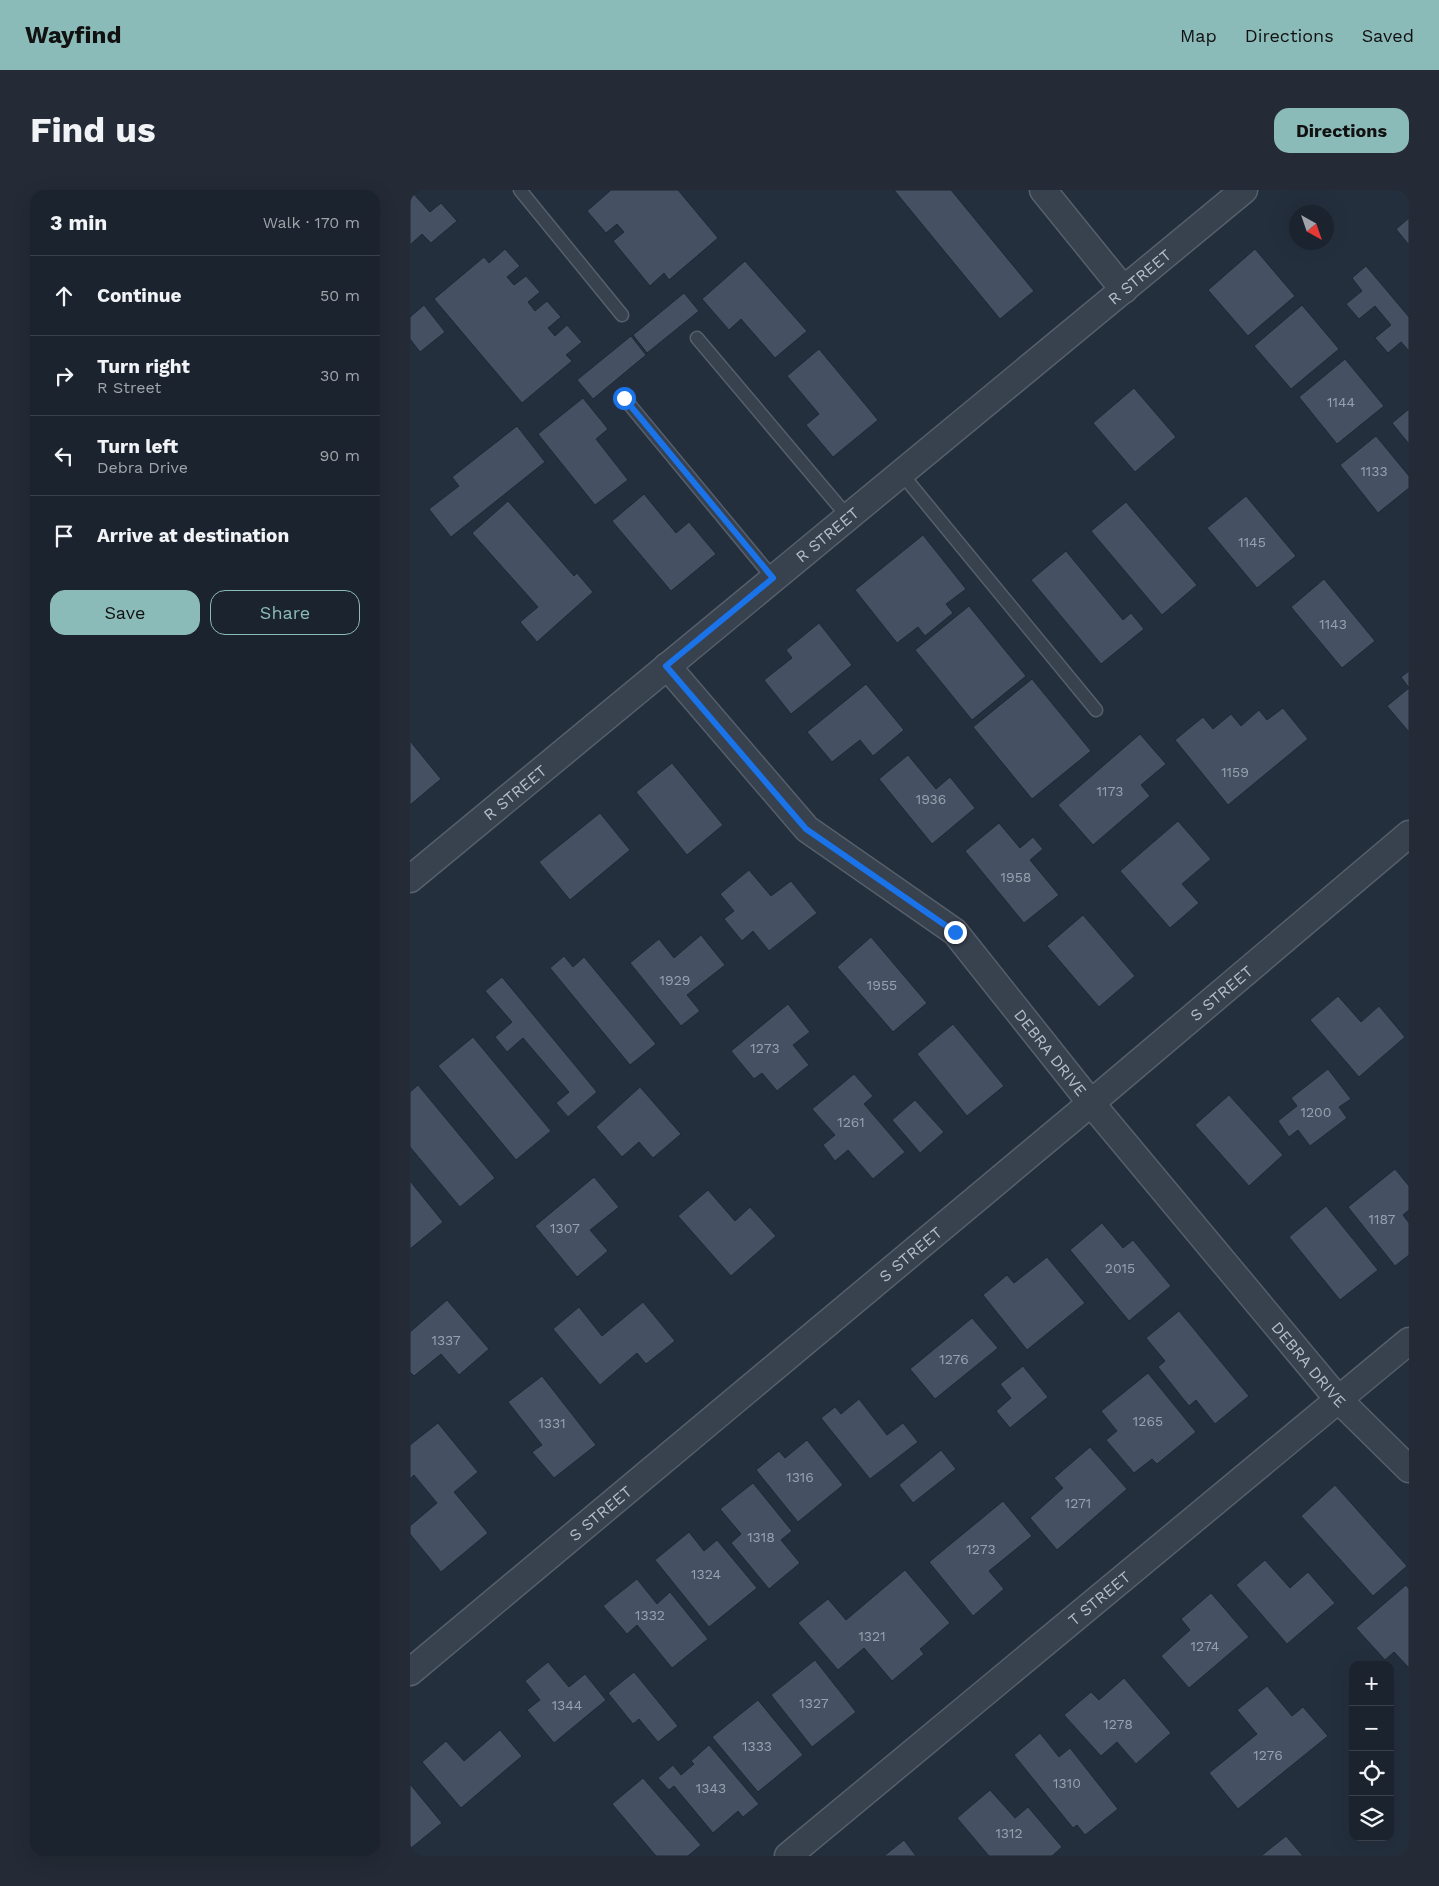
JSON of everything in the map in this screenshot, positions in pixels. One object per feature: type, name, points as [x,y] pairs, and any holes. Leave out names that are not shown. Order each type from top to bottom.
[{"type":"street","points":[[1043,190],[1124,290]]},
{"type":"street","name":"R STREET","points":[[410,879],[1244,190]]},
{"type":"street","name":"DEBRA DRIVE","points":[[666,666],[806,829],[955,932],[1091,1104],[1338,1399],[1409,1469]]},
{"type":"street","name":"S STREET","points":[[410,1672],[1091,1104],[1409,834]]},
{"type":"street","name":"T STREET","points":[[788,1856],[1409,1341]]},
{"type":"lane","points":[[520,190],[622,316]]},
{"type":"lane","points":[[697,338],[848,517]]},
{"type":"lane","points":[[624,398],[773,578]]},
{"type":"lane","points":[[901,473],[1096,710]]},
{"type":"building","points":[[410,190],[430,212],[441,203],[457,221],[431,243],[422,234],[410,245]]},
{"type":"building","points":[[611,190],[678,190],[718,238],[669,280],[664,273],[650,286],[613,241],[624,232],[617,224],[606,233],[587,211]]},
{"type":"building","points":[[894,190],[951,190],[1034,291],[1000,319]]},
{"type":"building","points":[[1409,218],[1409,245],[1396,229]]},
{"type":"building","points":[[505,249],[520,266],[507,277],[514,285],[526,276],[540,292],[528,302],[535,311],[547,301],[561,317],[548,328],[555,336],[567,325],[582,342],[566,355],[572,361],[522,403],[434,299],[484,257],[489,263]]},
{"type":"building","points":[[1255,249],[1295,296],[1248,336],[1208,290]]},
{"type":"building","points":[[745,261],[807,331],[775,358],[741,319],[729,330],[702,299]]},
{"type":"building","points":[[1366,266],[1409,317],[1409,351],[1401,342],[1388,353],[1375,338],[1391,325],[1375,306],[1359,319],[1346,304],[1362,291],[1352,278]]},
{"type":"building","points":[[684,293],[699,311],[647,353],[633,335]]},
{"type":"building","points":[[424,305],[445,332],[420,352],[410,339],[410,317]]},
{"type":"building","points":[[1302,305],[1339,349],[1291,389],[1254,346]]},
{"type":"building","points":[[631,336],[646,355],[593,399],[577,380]]},
{"type":"building","points":[[819,349],[878,420],[833,457],[806,425],[819,414],[787,376]]},
{"type":"building","points":[[1345,359],[1384,406],[1337,444],[1299,397]]},
{"type":"building","points":[[1134,388],[1176,437],[1135,472],[1093,423]]},
{"type":"building","points":[[583,398],[608,429],[596,439],[628,480],[595,505],[538,434]]},
{"type":"building","points":[[1409,409],[1409,444],[1392,423]]},
{"type":"building","points":[[517,426],[545,462],[451,537],[429,509],[459,486],[452,477]]},
{"type":"building","points":[[1376,436],[1409,476],[1409,488],[1378,513],[1340,465]]},
{"type":"building","points":[[644,494],[676,533],[689,522],[716,554],[671,591],[612,521]]},
{"type":"building","points":[[1246,496],[1296,556],[1257,588],[1207,528]]},
{"type":"building","points":[[508,501],[574,576],[577,573],[593,592],[537,642],[520,622],[538,607],[472,533]]},
{"type":"building","points":[[1126,502],[1197,585],[1162,615],[1091,531]]},
{"type":"building","points":[[923,535],[966,589],[946,604],[953,613],[925,636],[918,627],[897,643],[855,590]]},
{"type":"building","points":[[1066,551],[1123,620],[1131,613],[1144,629],[1101,664],[1031,580]]},
{"type":"building","points":[[1324,579],[1375,641],[1342,668],[1291,607]]},
{"type":"building","points":[[969,606],[1026,676],[972,720],[915,650]]},
{"type":"building","points":[[819,623],[852,665],[791,714],[764,680],[792,658],[786,650]]},
{"type":"building","points":[[1409,671],[1409,688],[1401,677]]},
{"type":"building","points":[[1032,679],[1091,751],[1032,799],[973,727]]},
{"type":"building","points":[[866,684],[904,730],[873,756],[860,740],[832,762],[807,732]]},
{"type":"building","points":[[1409,688],[1409,732],[1387,706]]},
{"type":"building","points":[[1283,708],[1308,739],[1228,805],[1175,740],[1203,717],[1213,729],[1231,714],[1241,726],[1259,710],[1267,720]]},
{"type":"building","points":[[1140,734],[1166,764],[1141,785],[1150,796],[1093,845],[1058,805]]},
{"type":"building","points":[[410,741],[441,779],[410,805]]},
{"type":"building","points":[[908,755],[936,789],[950,777],[975,808],[932,844],[879,779]]},
{"type":"building","points":[[672,763],[723,825],[687,855],[636,792]]},
{"type":"building","points":[[600,813],[630,850],[570,900],[539,862]]},
{"type":"building","points":[[1178,821],[1211,859],[1182,884],[1199,903],[1170,928],[1120,871]]},
{"type":"building","points":[[999,823],[1020,848],[1033,837],[1043,849],[1030,860],[1059,895],[1024,923],[965,851]]},
{"type":"building","points":[[749,870],[771,896],[791,881],[817,913],[769,951],[753,931],[742,941],[724,919],[734,911],[720,894]]},
{"type":"building","points":[[1083,915],[1135,976],[1099,1007],[1047,946]]},
{"type":"building","points":[[701,935],[725,965],[687,995],[700,1011],[681,1026],[630,963],[659,939],[674,958]]},
{"type":"building","points":[[871,937],[927,1003],[893,1032],[837,967]]},
{"type":"building","points":[[564,956],[573,967],[584,957],[656,1044],[630,1065],[550,968]]},
{"type":"building","points":[[502,977],[597,1092],[568,1117],[556,1103],[569,1092],[523,1038],[507,1052],[495,1037],[512,1022],[485,991]]},
{"type":"building","points":[[1338,996],[1361,1022],[1379,1006],[1405,1037],[1359,1077],[1310,1020]]},
{"type":"building","points":[[788,1004],[810,1032],[793,1045],[809,1065],[777,1091],[762,1073],[754,1079],[731,1051]]},
{"type":"building","points":[[953,1024],[1004,1086],[967,1116],[917,1054]]},
{"type":"building","points":[[473,1037],[551,1131],[516,1160],[438,1066]]},
{"type":"building","points":[[1328,1069],[1351,1099],[1339,1107],[1347,1118],[1310,1146],[1298,1130],[1289,1137],[1278,1121],[1297,1106],[1291,1098]]},
{"type":"building","points":[[854,1074],[873,1096],[864,1104],[905,1152],[873,1179],[848,1150],[835,1161],[823,1145],[835,1135],[812,1109]]},
{"type":"building","points":[[418,1085],[495,1178],[460,1207],[410,1147],[410,1092]]},
{"type":"building","points":[[640,1087],[681,1134],[653,1158],[639,1142],[622,1157],[596,1127]]},
{"type":"building","points":[[1229,1095],[1283,1155],[1249,1186],[1195,1125]]},
{"type":"building","points":[[915,1100],[944,1132],[920,1153],[892,1120]]},
{"type":"building","points":[[1395,1169],[1409,1186],[1409,1210],[1403,1215],[1409,1223],[1409,1255],[1395,1266],[1348,1207]]},
{"type":"building","points":[[594,1177],[619,1207],[590,1230],[608,1251],[577,1277],[535,1226]]},
{"type":"building","points":[[410,1181],[443,1222],[410,1249]]},
{"type":"building","points":[[708,1190],[735,1221],[750,1207],[776,1236],[731,1276],[678,1216]]},
{"type":"building","points":[[1326,1206],[1378,1270],[1340,1300],[1289,1237]]},
{"type":"building","points":[[1102,1223],[1123,1248],[1133,1240],[1171,1286],[1129,1321],[1070,1250]]},
{"type":"building","points":[[1047,1257],[1085,1303],[1027,1350],[983,1295],[1007,1275],[1014,1283]]},
{"type":"building","points":[[447,1300],[489,1349],[459,1375],[441,1354],[414,1376],[410,1372],[410,1332]]},
{"type":"building","points":[[643,1302],[675,1341],[646,1364],[637,1353],[600,1385],[553,1329],[579,1307],[602,1336]]},
{"type":"building","points":[[1179,1311],[1249,1396],[1215,1424],[1196,1400],[1189,1406],[1158,1367],[1165,1361],[1146,1338]]},
{"type":"building","points":[[972,1318],[998,1348],[935,1399],[910,1369]]},
{"type":"building","points":[[1023,1366],[1048,1397],[1010,1428],[996,1411],[1011,1398],[1000,1384]]},
{"type":"building","points":[[1148,1373],[1196,1432],[1157,1464],[1152,1459],[1134,1473],[1106,1440],[1117,1431],[1101,1411]]},
{"type":"building","points":[[542,1376],[596,1445],[554,1478],[532,1452],[542,1445],[508,1402]]},
{"type":"building","points":[[859,1399],[887,1435],[903,1423],[918,1442],[870,1479],[821,1418],[835,1407],[841,1414]]},
{"type":"building","points":[[438,1423],[478,1472],[454,1492],[488,1533],[441,1572],[410,1534],[410,1526],[437,1503],[414,1475],[410,1479],[410,1445]]},
{"type":"building","points":[[807,1440],[843,1485],[798,1522],[756,1470],[779,1451],[785,1458]]},
{"type":"building","points":[[1090,1447],[1127,1489],[1057,1550],[1030,1518],[1063,1488],[1054,1478]]},
{"type":"building","points":[[941,1450],[956,1469],[913,1503],[899,1485]]},
{"type":"building","points":[[753,1483],[792,1531],[781,1540],[800,1563],[769,1589],[731,1543],[741,1534],[720,1509]]},
{"type":"building","points":[[1335,1485],[1407,1566],[1373,1596],[1301,1516]]},
{"type":"building","points":[[1003,1501],[1032,1536],[989,1571],[1004,1589],[973,1616],[929,1562]]},
{"type":"building","points":[[689,1532],[704,1551],[717,1540],[757,1588],[709,1627],[655,1560]]},
{"type":"building","points":[[1265,1560],[1290,1588],[1308,1572],[1335,1603],[1287,1644],[1236,1585]]},
{"type":"building","points":[[905,1570],[950,1623],[920,1649],[924,1654],[892,1681],[864,1648],[838,1670],[798,1623],[828,1599],[846,1620]]},
{"type":"building","points":[[637,1579],[657,1604],[670,1592],[708,1639],[672,1668],[637,1625],[627,1634],[603,1606]]},
{"type":"building","points":[[1406,1585],[1409,1589],[1409,1668],[1394,1652],[1385,1660],[1356,1628]]},
{"type":"building","points":[[1211,1593],[1249,1637],[1189,1688],[1161,1656],[1190,1630],[1181,1619]]},
{"type":"building","points":[[815,1660],[856,1712],[812,1747],[771,1695]]},
{"type":"building","points":[[548,1662],[569,1687],[585,1674],[606,1700],[554,1743],[527,1710],[540,1700],[525,1681]]},
{"type":"building","points":[[634,1672],[678,1726],[658,1742],[639,1719],[633,1724],[608,1693]]},
{"type":"building","points":[[1124,1678],[1171,1733],[1136,1764],[1117,1742],[1101,1756],[1064,1715],[1091,1692],[1099,1700]]},
{"type":"building","points":[[1267,1686],[1292,1716],[1303,1707],[1328,1736],[1238,1809],[1209,1773],[1257,1734],[1237,1710]]},
{"type":"building","points":[[758,1700],[803,1755],[758,1792],[712,1737]]},
{"type":"building","points":[[500,1730],[522,1756],[461,1808],[422,1762],[446,1741],[464,1761]]},
{"type":"building","points":[[1040,1733],[1059,1757],[1070,1748],[1118,1809],[1085,1835],[1077,1825],[1073,1828],[1014,1755]]},
{"type":"building","points":[[709,1745],[759,1804],[743,1817],[738,1811],[713,1833],[674,1786],[669,1790],[658,1778],[673,1765],[681,1775],[694,1764],[691,1761]]},
{"type":"building","points":[[643,1778],[701,1845],[688,1856],[656,1856],[612,1804]]},
{"type":"building","points":[[410,1784],[442,1823],[411,1848],[410,1846]]},
{"type":"building","points":[[990,1790],[1015,1818],[1028,1807],[1062,1847],[1052,1856],[989,1856],[957,1818]]},
{"type":"building","points":[[1286,1836],[1303,1856],[1261,1856]]},
{"type":"building","points":[[904,1840],[916,1856],[884,1856]]},
{"type":"route","points":[[624,398],[773,578],[666,666],[806,829],[955,932]]}]
